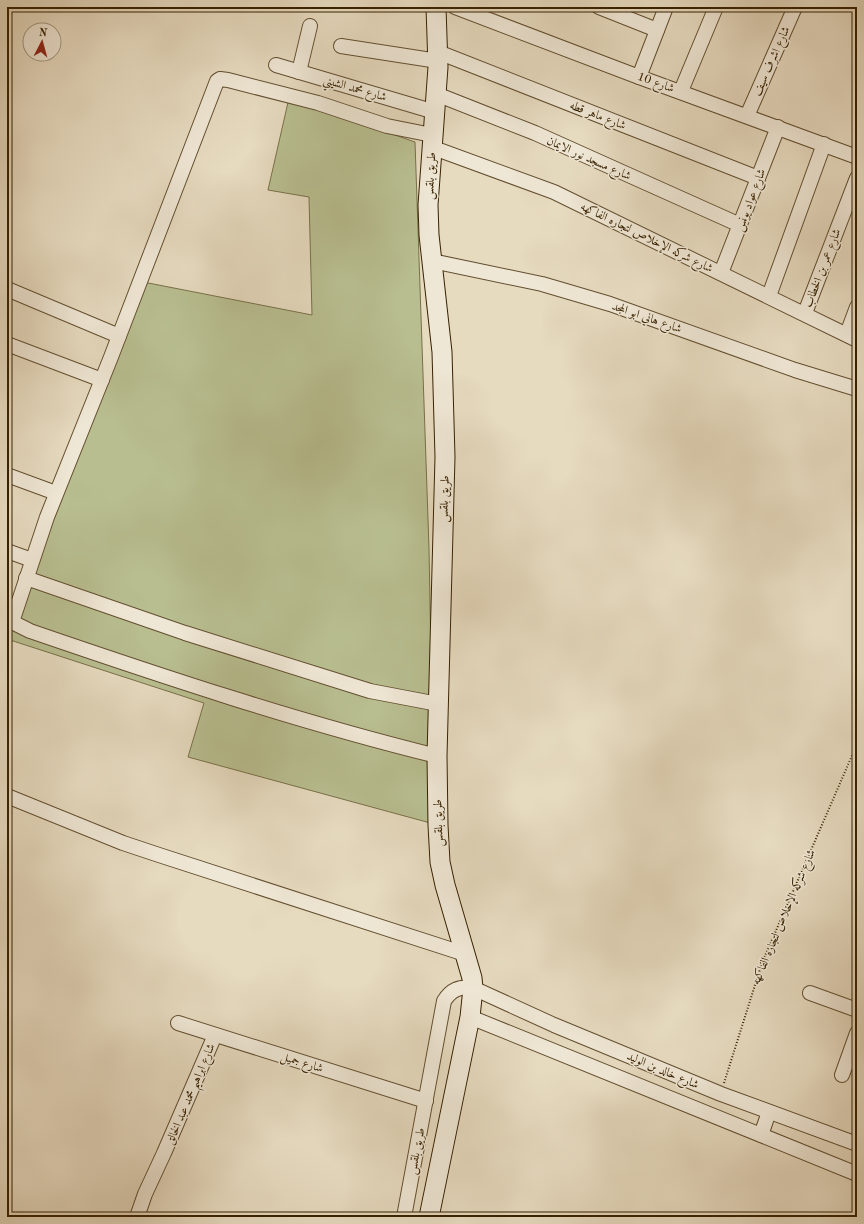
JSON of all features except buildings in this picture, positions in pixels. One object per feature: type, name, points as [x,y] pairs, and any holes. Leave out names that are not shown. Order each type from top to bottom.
[{"type":"main road","name":"طريق بلقس","points":[[429,1217],[470,1017],[472,988],[472,978],[445,885],[440,862],[438,825],[436,756],[445,457],[442,352],[429,235],[428,205],[438,57],[436,7]]},
{"type":"street","name":"شارع 10","points":[[455,7],[639,77],[857,156]]},
{"type":"street","points":[[599,7],[657,30]]},
{"type":"street","points":[[639,77],[666,7]]},
{"type":"street","points":[[681,92],[716,7]]},
{"type":"street","name":"شارع اشرف سيف","points":[[747,116],[795,7]]},
{"type":"street","points":[[299,72],[310,26]]},
{"type":"street","name":"شارع ماهر قطه","points":[[341,46],[438,57],[758,178]]},
{"type":"street","name":"شارع محمد الشيني","points":[[276,65],[299,72],[435,103]]},
{"type":"street","name":"شارع شركه الإخلاص لتجاره الفاكهه","points":[[119,336],[214,85],[220,79],[318,103],[432,141],[554,192],[852,337]]},
{"type":"street","name":"شارع مسجد نور الايمان","points":[[435,103],[535,133],[740,225]]},
{"type":"street","name":"شارع عواد يونس","points":[[721,273],[778,127]]},
{"type":"street","points":[[769,296],[824,144]]},
{"type":"street","name":"شارع عمر بن الخطاب","points":[[805,314],[857,178]]},
{"type":"street","name":"شارع هاني ابو المجد","points":[[432,261],[542,284],[629,311],[795,370],[857,389]]},
{"type":"street","points":[[7,289],[119,336],[56,493],[12,620],[15,625],[189,685],[366,739],[436,756]]},
{"type":"street","points":[[852,337],[857,307]]},
{"type":"street","points":[[7,344],[102,380]]},
{"type":"street","points":[[7,475],[56,493]]},
{"type":"street","points":[[7,551],[32,560]]},
{"type":"street","points":[[26,578],[185,633],[370,691],[438,704]]},
{"type":"street","points":[[7,796],[123,843],[465,954]]},
{"type":"street","name":"طريق بلقس","points":[[404,1217],[444,1001],[449,994],[456,989],[464,987],[472,988]]},
{"type":"street","name":"شارع خالد بن الوليد","points":[[472,988],[554,1025],[721,1094],[857,1144]]},
{"type":"street","points":[[810,992],[857,1010]]},
{"type":"street","points":[[470,1017],[857,1174]]},
{"type":"street","name":"شارع جميل","points":[[178,1023],[426,1101]]},
{"type":"street","points":[[842,1075],[857,1034]]},
{"type":"street","name":"شارع ابراهيم محمد عبد الخالق","points":[[137,1217],[145,1194],[215,1035]]},
{"type":"street","points":[[761,1135],[769,1112]]},
{"type":"path","name":"شارع شركه الإخلاص لتجاره الفاكهه","points":[[721,1094],[762,963],[857,744]]},
{"type":"green space","points":[[289,98],[415,142],[429,548],[434,824],[188,757],[204,703],[7,639],[138,281],[312,315],[309,197],[268,190]]}]
